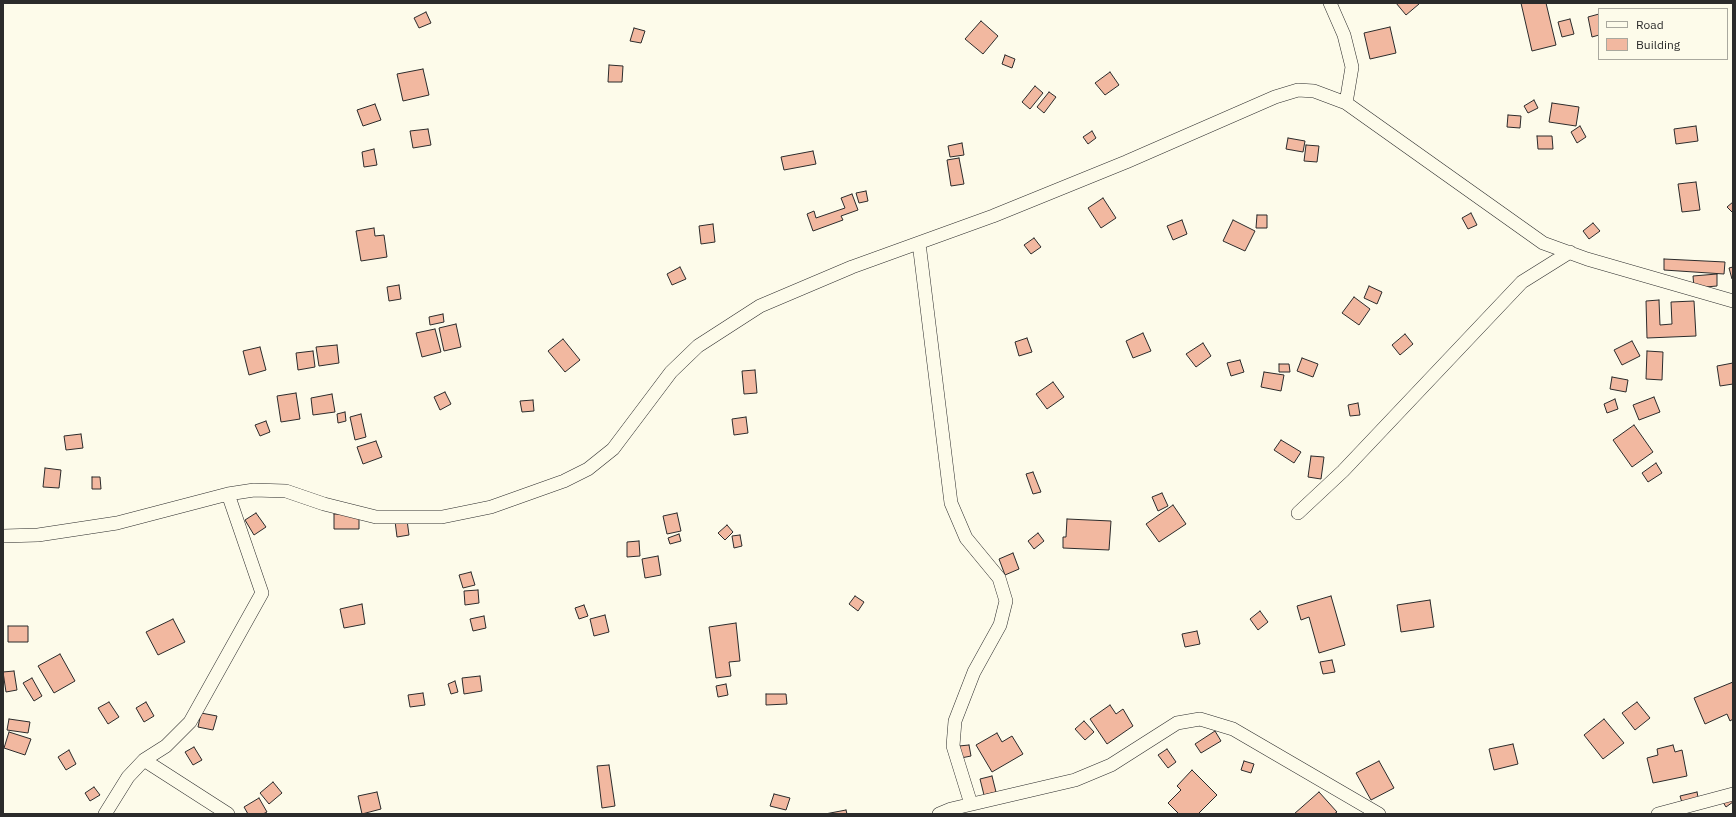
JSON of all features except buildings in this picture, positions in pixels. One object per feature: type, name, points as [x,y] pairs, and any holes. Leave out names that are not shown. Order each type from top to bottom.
[{"type":"street","points":[[1330,3],[1344,35],[1352,67],[1346,103]]},
{"type":"street","points":[[3,536],[38,535],[117,523],[228,494],[254,490],[286,491],[324,504],[376,517],[442,517],[491,507],[564,481],[588,469],[613,449],[670,372],[698,346],[760,306],[852,267],[993,216],[1126,162],[1275,97],[1298,90],[1314,91],[1346,103],[1543,243],[1733,301]]},
{"type":"street","points":[[919,243],[951,503],[966,538],[1000,578],[1006,601],[1000,625],[974,672],[955,721],[953,746],[971,804]]},
{"type":"street","points":[[1298,512],[1343,471],[1522,282],[1570,252]]},
{"type":"street","points":[[105,814],[128,777],[144,760],[166,746],[190,722],[262,593],[228,494]]},
{"type":"street","points":[[939,814],[971,804],[1075,780],[1111,765],[1177,723],[1200,719],[1233,729],[1379,814]]},
{"type":"street","points":[[144,760],[228,814]]},
{"type":"street","points":[[1658,814],[1733,794]]}]
